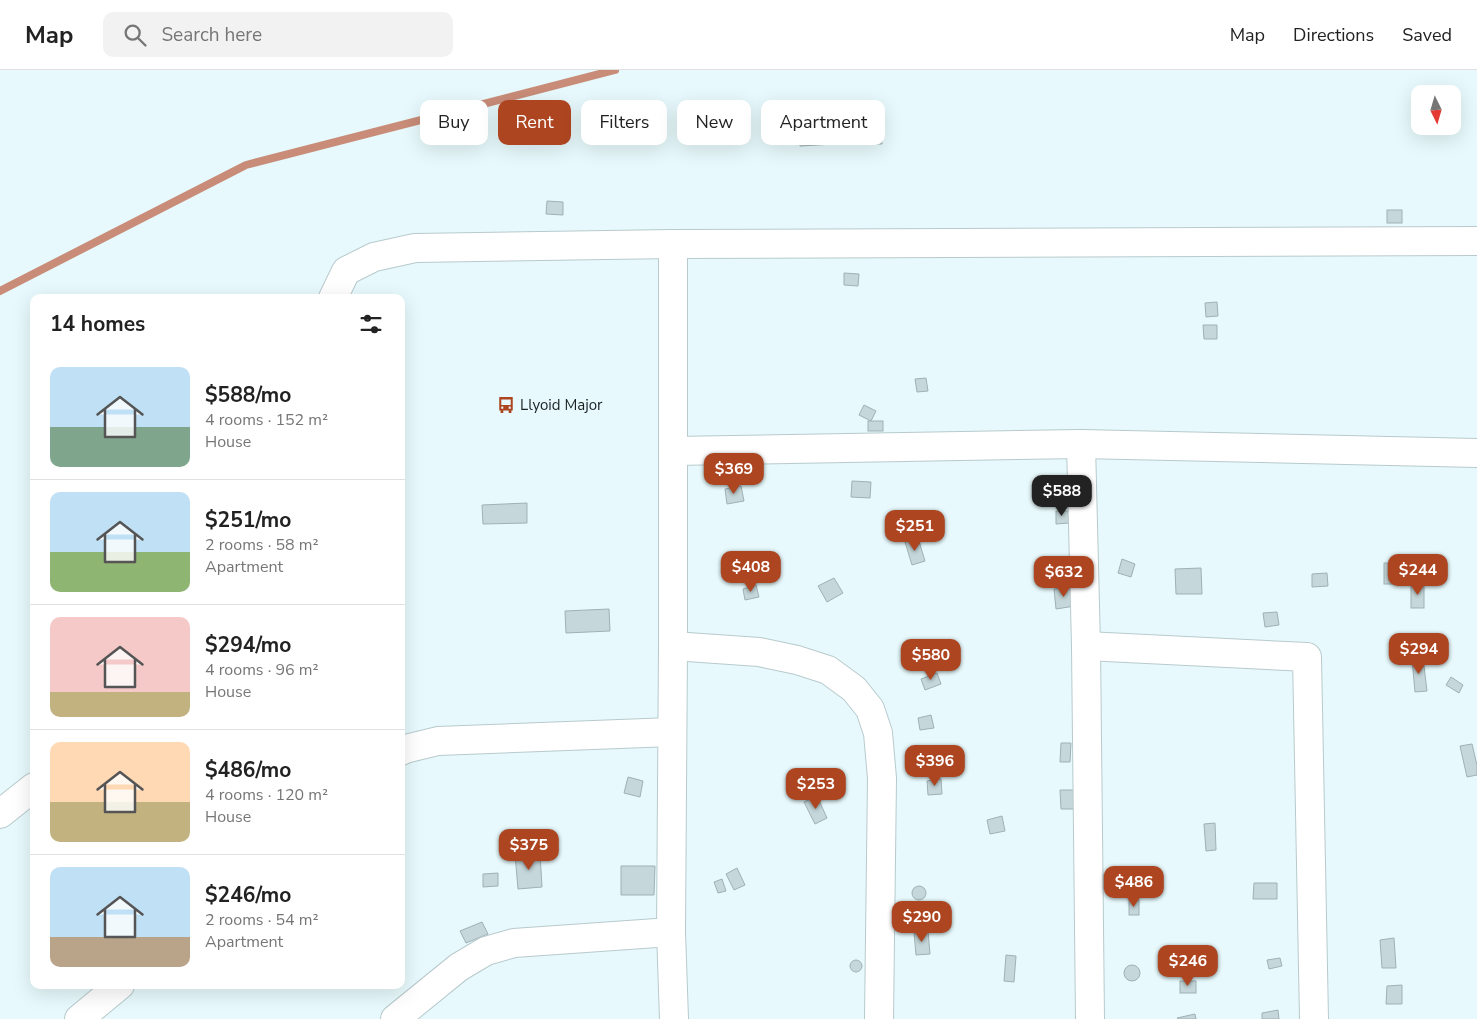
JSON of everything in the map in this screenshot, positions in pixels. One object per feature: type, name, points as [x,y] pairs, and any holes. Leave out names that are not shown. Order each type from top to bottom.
[{"type":"street","points":[[335,294],[346,272],[374,257],[414,248],[673,244],[1477,241]]},
{"type":"street","points":[[673,244],[671,932],[674,1019]]},
{"type":"street","points":[[673,451],[1081,444],[1477,454]]},
{"type":"street","points":[[1081,444],[1086,646],[1090,1019]]},
{"type":"street","points":[[673,646],[759,652],[797,660],[828,670],[854,688],[870,709],[878,733],[882,778],[879,1019]]},
{"type":"street","points":[[1086,646],[1307,657],[1314,1019]]},
{"type":"street","points":[[405,749],[438,741],[672,732]]},
{"type":"street","points":[[0,814],[30,790]]},
{"type":"street","points":[[395,1019],[458,967],[486,951],[514,943],[671,932]]},
{"type":"street","points":[[79,1019],[115,989]]},
{"type":"building","points":[[547,201],[563,202],[563,215],[546,214]]},
{"type":"building","points":[[1387,210],[1402,210],[1402,223],[1387,223]]},
{"type":"building","points":[[844,273],[859,274],[858,286],[844,285]]},
{"type":"building","points":[[1217,302],[1218,316],[1206,317],[1205,303]]},
{"type":"building","points":[[1203,325],[1217,325],[1217,339],[1204,339]]},
{"type":"building","points":[[926,378],[928,391],[917,392],[915,379]]},
{"type":"building","points":[[864,405],[876,411],[871,421],[859,415]]},
{"type":"building","points":[[868,421],[883,421],[883,431],[868,431]]},
{"type":"building","points":[[852,481],[871,482],[870,498],[851,497]]},
{"type":"building","points":[[741,486],[744,501],[727,504],[725,489]]},
{"type":"building","points":[[527,503],[527,523],[483,524],[482,505]]},
{"type":"building","points":[[1056,511],[1068,511],[1069,523],[1056,524]]},
{"type":"building","points":[[918,538],[925,561],[912,565],[905,542]]},
{"type":"building","points":[[1122,559],[1135,564],[1131,577],[1118,573]]},
{"type":"building","points":[[1384,563],[1397,563],[1397,584],[1384,584]]},
{"type":"building","points":[[1201,568],[1202,594],[1176,594],[1175,569]]},
{"type":"building","points":[[1327,573],[1328,586],[1312,587],[1312,574]]},
{"type":"building","points":[[834,578],[843,593],[827,602],[818,586]]},
{"type":"building","points":[[756,585],[759,597],[745,600],[743,589]]},
{"type":"building","points":[[1411,585],[1424,585],[1424,608],[1411,608]]},
{"type":"building","points":[[1073,587],[1075,606],[1056,609],[1054,589]]},
{"type":"building","points":[[609,609],[610,631],[566,633],[565,611]]},
{"type":"building","points":[[1277,612],[1279,625],[1265,627],[1263,613]]},
{"type":"building","points":[[1423,658],[1427,691],[1415,692],[1412,659]]},
{"type":"building","points":[[937,673],[941,684],[925,690],[921,679]]},
{"type":"building","points":[[1451,677],[1463,685],[1459,693],[1446,685]]},
{"type":"building","points":[[931,715],[934,728],[920,730],[918,718]]},
{"type":"building","points":[[1061,743],[1071,743],[1070,762],[1060,762]]},
{"type":"building","points":[[1472,744],[1477,765],[1477,775],[1467,777],[1460,746]]},
{"type":"building","points":[[928,753],[942,755],[940,765],[927,762]]},
{"type":"building","points":[[628,777],[643,781],[640,797],[624,793]]},
{"type":"building","points":[[941,779],[942,794],[928,795],[927,781]]},
{"type":"building","points":[[1060,790],[1079,790],[1079,809],[1061,809]]},
{"type":"building","points":[[817,796],[827,818],[815,824],[804,802]]},
{"type":"building","points":[[1002,816],[1005,831],[990,834],[987,820]]},
{"type":"building","points":[[1215,823],[1216,850],[1206,851],[1204,824]]},
{"type":"building","points":[[540,853],[542,887],[518,889],[515,854]]},
{"type":"building","points":[[621,866],[655,866],[654,895],[621,895]]},
{"type":"building","points":[[737,868],[745,885],[734,890],[726,874]]},
{"type":"building","points":[[498,873],[498,886],[483,887],[483,874]]},
{"type":"building","points":[[1117,873],[1118,887],[1102,889],[1100,875]]},
{"type":"building","points":[[722,879],[726,891],[718,893],[714,882]]},
{"type":"building","points":[[1254,883],[1277,883],[1277,899],[1253,899]]},
{"type":"building","points":[[916,886],[922,886],[926,893],[922,900],[916,900],[912,896],[912,890]]},
{"type":"building","points":[[1129,900],[1139,900],[1139,915],[1129,915]]},
{"type":"building","points":[[482,922],[488,934],[466,943],[460,931]]},
{"type":"building","points":[[928,931],[930,954],[916,955],[914,932]]},
{"type":"building","points":[[1394,938],[1396,968],[1382,968],[1380,940]]},
{"type":"building","points":[[1164,953],[1175,954],[1174,967],[1163,966]]},
{"type":"building","points":[[1006,955],[1016,956],[1014,982],[1004,981]]},
{"type":"building","points":[[1280,958],[1282,966],[1269,969],[1267,960]]},
{"type":"building","points":[[858,960],[861,961],[861,971],[854,972],[851,971],[850,964],[851,961]]},
{"type":"building","points":[[1129,965],[1135,965],[1140,970],[1138,979],[1129,981],[1124,976],[1124,970]]},
{"type":"building","points":[[1180,981],[1196,981],[1196,993],[1180,993]]},
{"type":"building","points":[[1402,985],[1402,1004],[1386,1004],[1387,986]]},
{"type":"building","points":[[1278,1010],[1279,1019],[1262,1019],[1262,1013]]},
{"type":"building","points":[[1195,1014],[1196,1019],[1177,1018]]},
{"type":"waterway","points":[[0,291],[246,165],[615,70]]},
{"type":"place","name":"Llyoid Major","points":[[506,405]]}]
